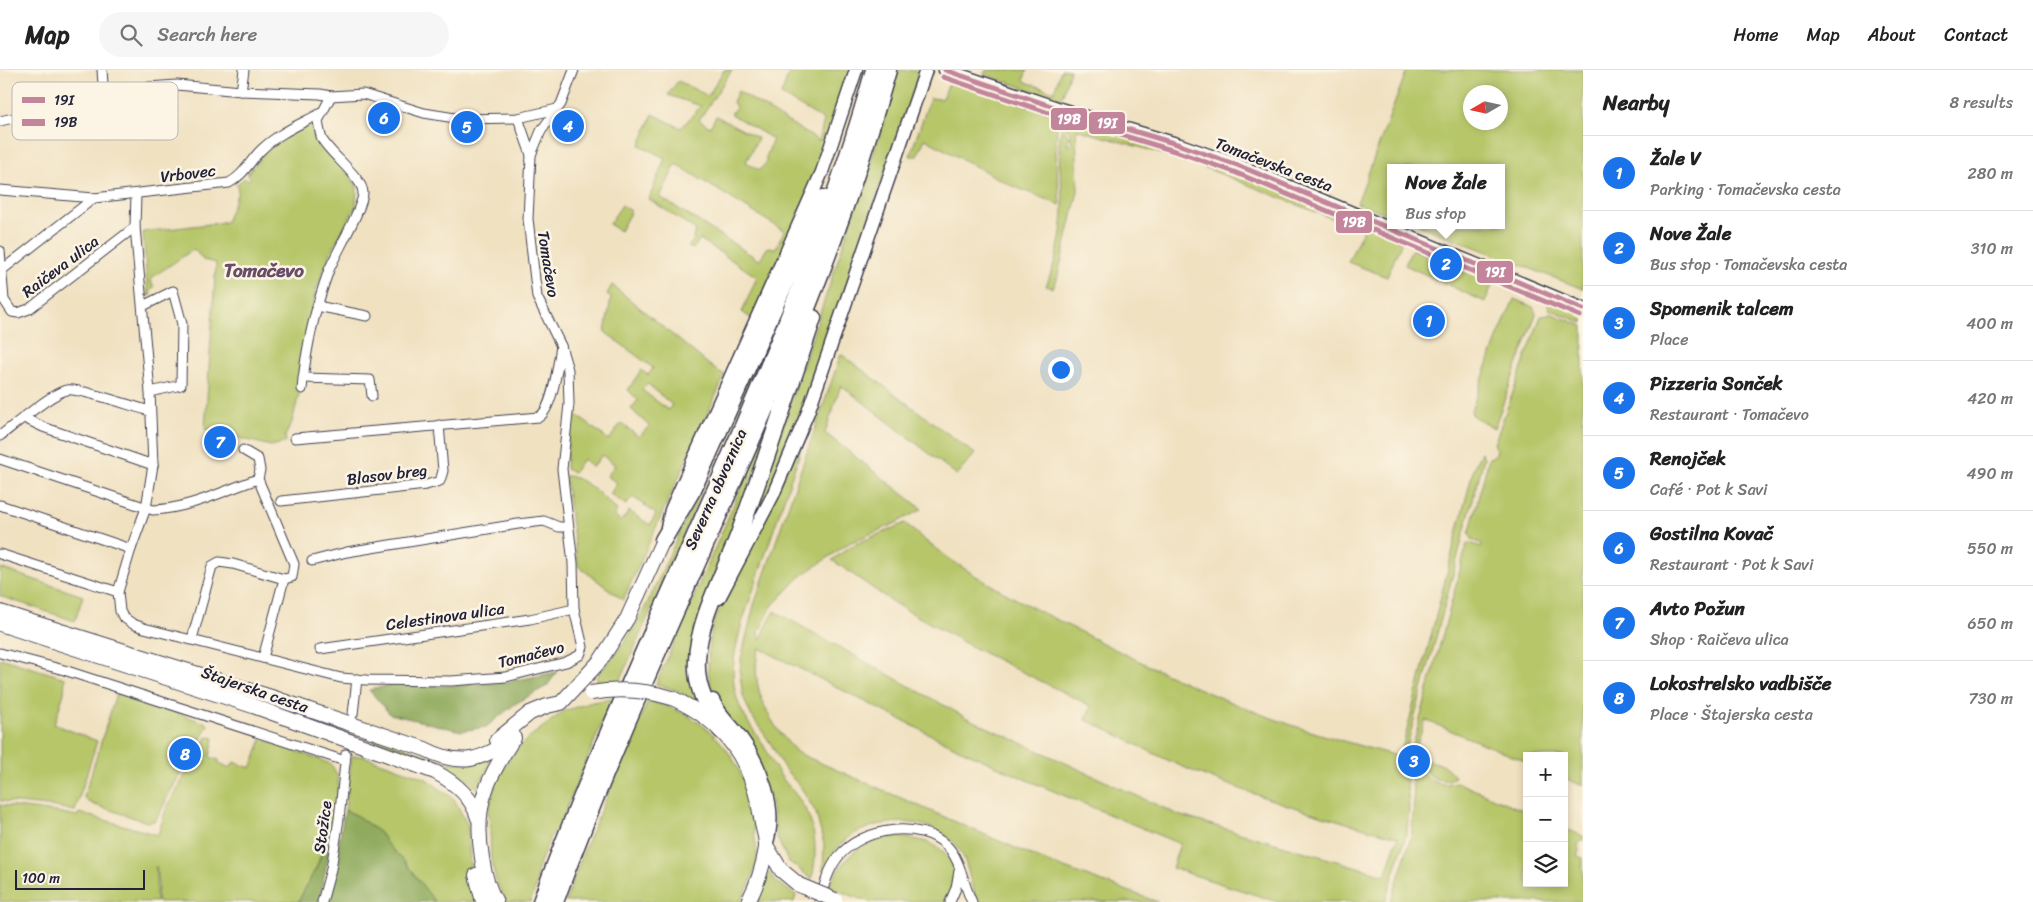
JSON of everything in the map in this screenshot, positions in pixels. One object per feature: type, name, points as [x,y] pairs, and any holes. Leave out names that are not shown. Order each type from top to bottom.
[{"type":"highway","name":"Severna obvoznica","points":[[540,902],[605,742],[753,402],[805,277],[830,210],[874,70]]},
{"type":"highway","name":"Severna obvoznica","points":[[555,902],[598,790],[771,394],[832,243],[888,70]]},
{"type":"highway","points":[[663,540],[693,489],[823,200],[847,135],[863,110]]},
{"type":"highway","points":[[721,730],[703,699],[699,687],[696,662],[700,637],[753,495],[831,268],[832,243]]},
{"type":"main road","points":[[483,902],[474,867],[472,850],[474,831],[482,798],[492,774],[514,738],[536,719],[561,703],[586,678],[614,641],[633,608],[663,540]]},
{"type":"main road","name":"Štajerska cesta","points":[[0,612],[271,697],[425,749],[441,758],[471,760],[494,751],[514,738]]},
{"type":"main road","name":"Štajerska cesta","points":[[0,624],[253,706],[435,772],[453,783],[465,794],[476,810],[478,818]]},
{"type":"main road","points":[[561,703],[591,693],[630,690],[672,698],[697,711],[721,730],[736,748],[748,770],[758,803],[766,845],[781,870],[799,885],[838,901]]},
{"type":"main road","name":"Štajerska cesta","points":[[425,749],[458,753],[480,750],[492,744],[530,713],[561,703]]},
{"type":"main road","points":[[478,818],[480,848],[491,902]]},
{"type":"main road","points":[[748,902],[757,883],[766,845]]},
{"type":"main road","points":[[489,887],[496,902]]},
{"type":"street","points":[[241,90],[244,70]]},
{"type":"street","name":"Tomačevo","points":[[357,680],[451,681],[493,679],[566,662],[577,657],[583,650],[574,609],[573,563],[562,469],[569,404],[569,381],[566,358],[540,304],[536,288],[528,220],[531,155],[541,131],[569,86],[574,70]]},
{"type":"street","points":[[663,540],[670,510],[822,172],[856,70]]},
{"type":"street","points":[[766,845],[771,828],[771,816],[762,778],[745,743],[720,712],[710,695],[704,668],[705,642],[719,598],[777,487],[808,412],[926,70]]},
{"type":"street","name":"Tomačevska cesta","points":[[945,70],[1060,109],[1180,145],[1237,165],[1387,227]]},
{"type":"street","points":[[178,85],[332,96],[364,94],[424,114],[489,120],[518,118],[556,109]]},
{"type":"street","points":[[302,389],[317,306],[329,269],[353,221],[363,193],[361,186],[323,140],[318,121],[332,96]]},
{"type":"street","name":"Vrbovec","points":[[0,190],[94,198],[229,183],[244,173],[261,150],[274,140],[321,113]]},
{"type":"street","points":[[518,118],[531,155]]},
{"type":"street","points":[[136,194],[135,227],[150,392],[153,465],[146,508],[118,592],[120,612],[128,621],[144,628],[341,678],[357,680],[353,714]]},
{"type":"street","points":[[2,270],[94,198]]},
{"type":"street","name":"Raičeva ulica","points":[[0,251],[6,306],[12,312],[24,311],[135,227]]},
{"type":"street","name":"Tomačevska cesta","points":[[1392,229],[1583,308]]},
{"type":"street","points":[[143,306],[173,291],[182,324],[181,385],[150,392]]},
{"type":"street","points":[[317,306],[367,316]]},
{"type":"street","points":[[295,438],[439,424],[532,419],[543,415],[550,396],[561,346]]},
{"type":"street","points":[[303,378],[370,380],[372,396]]},
{"type":"street","points":[[0,436],[58,393],[66,390],[86,393],[150,411]]},
{"type":"street","points":[[24,418],[43,427],[153,465]]},
{"type":"street","name":"Blasov breg","points":[[281,501],[426,485],[440,481],[443,471],[439,424]]},
{"type":"street","points":[[192,639],[212,566],[215,563],[233,564],[284,579],[292,577],[294,564],[258,479],[260,470],[258,459],[243,450]]},
{"type":"street","points":[[0,459],[146,508],[167,509],[258,479]]},
{"type":"street","points":[[0,505],[131,549]]},
{"type":"street","points":[[312,561],[347,552],[518,524],[544,521],[559,527],[568,527]]},
{"type":"street","points":[[0,554],[118,592]]},
{"type":"street","points":[[263,658],[284,579]]},
{"type":"street","name":"Celestinova ulica","points":[[320,649],[530,619],[574,609]]},
{"type":"street","name":"Stožice","points":[[0,653],[64,670],[345,758],[339,819],[322,902]]},
{"type":"street","points":[[819,902],[830,870],[840,854],[856,842],[877,832],[906,830],[921,832],[937,838],[952,851],[972,902]]},
{"type":"street","points":[[950,902],[956,888],[959,868]]},
{"type":"green space","points":[[724,70],[732,70],[699,120],[710,127],[716,116],[758,138],[746,162],[759,170],[766,163],[766,157],[773,139],[731,114],[736,107],[733,102],[738,91],[819,141],[824,120],[781,95],[790,71],[788,70],[851,70],[819,168],[752,319],[742,312],[757,277],[700,239],[693,249],[688,247],[694,240],[693,237],[696,230],[649,199],[665,158],[640,145],[653,114],[681,128],[701,106],[668,95],[678,81],[708,96]],"holes":[[[676,164],[784,231],[776,248],[768,247],[759,260],[660,197]]]},
{"type":"green space","points":[[899,70],[916,71],[918,76],[792,442],[742,547],[872,158]]},
{"type":"green space","points":[[986,70],[1027,70],[1024,79],[1026,82],[1054,92],[1061,70],[1070,70],[1063,94],[1060,99],[1056,99],[984,74]]},
{"type":"green space","points":[[1407,70],[1583,70],[1583,289],[1428,229],[1505,229],[1505,164],[1387,164],[1387,214],[1357,203]]},
{"type":"green space","points":[[951,81],[1053,114],[1057,123],[1056,154],[1060,205],[1010,185],[925,139],[917,156],[910,156],[930,98],[941,99]]},
{"type":"green space","points":[[1065,116],[1221,165],[1344,215],[1343,223],[1191,162],[1076,129],[1078,191],[1057,279],[1053,288],[1046,286],[1056,258],[1062,227],[1063,207],[1059,145],[1062,127],[1069,137],[1068,145],[1072,144],[1070,133],[1061,121],[1061,118]]},
{"type":"green space","points":[[309,123],[315,125],[357,186],[356,206],[332,250],[316,290],[300,390],[292,422],[285,436],[286,442],[271,446],[205,429],[216,263],[203,260],[194,249],[154,276],[151,281],[154,287],[150,291],[151,295],[148,296],[143,232],[226,222],[238,192],[237,184],[245,178],[248,180],[251,178],[247,174],[271,145]]},
{"type":"green space","points":[[622,205],[631,211],[620,231],[609,224]]},
{"type":"green space","points":[[1367,226],[1395,236],[1395,238],[1402,241],[1387,277],[1348,262],[1363,230]]},
{"type":"green space","points":[[1412,249],[1430,257],[1429,261],[1438,265],[1440,261],[1479,279],[1482,280],[1483,277],[1494,281],[1485,302],[1405,265]]},
{"type":"green space","points":[[612,285],[713,368],[725,375],[623,600],[578,566],[565,476],[580,480],[593,488],[617,510],[614,516],[621,522],[629,511],[650,525],[656,514],[633,497],[626,505],[610,494],[617,483],[607,476],[615,465],[602,455],[593,467],[583,459],[574,472],[567,470],[566,467],[571,411],[609,440],[621,423],[639,437],[649,426],[631,409],[638,400],[628,390],[641,370],[648,375],[653,368],[605,332],[611,298],[607,294]],"holes":[[[648,384],[672,405],[668,410],[642,390]]]},
{"type":"green space","points":[[1514,299],[1533,307],[1536,314],[1494,428],[1473,416],[1471,411],[1498,336]]},
{"type":"green space","points":[[1547,299],[1583,314],[1583,323],[1549,309]]},
{"type":"green space","points":[[782,307],[620,681],[599,683],[596,677],[626,641],[649,600]]},
{"type":"green space","points":[[1550,313],[1583,326],[1583,786],[1568,780],[1568,752],[1523,752],[1523,760],[1425,720],[1415,751],[1411,753],[1467,544],[1470,543],[1481,547],[1482,544],[1472,539],[1469,534],[1489,458],[1494,456],[1497,451],[1494,444],[1541,316],[1549,315]]},
{"type":"green space","points":[[841,354],[975,454],[957,475],[841,385],[825,433],[922,509],[894,524],[849,543],[800,577],[772,606],[759,632],[760,640],[774,611],[965,717],[1181,816],[1385,875],[1398,837],[1270,799],[1220,782],[1159,756],[1086,720],[1091,706],[970,646],[894,603],[832,560],[851,546],[905,523],[942,553],[981,579],[1149,666],[1235,704],[1294,726],[1400,757],[1474,467],[1481,452],[1484,458],[1404,757],[1409,806],[1407,832],[1385,902],[1278,902],[1172,868],[1180,844],[1027,780],[959,749],[759,648],[756,663],[759,692],[771,719],[788,743],[798,753],[1045,861],[1158,902],[978,902],[964,858],[956,845],[945,835],[931,828],[902,822],[886,823],[857,832],[838,847],[823,871],[824,844],[816,813],[802,789],[784,768],[771,744],[751,715],[743,696],[740,674],[741,659],[754,605]]},
{"type":"green space","points":[[780,398],[702,619],[698,702],[678,691],[656,684]]},
{"type":"green space","points":[[813,414],[742,623],[733,665],[735,691],[742,711],[777,771],[799,799],[809,818],[815,847],[812,879],[788,861],[777,838],[770,797],[712,692],[708,671],[713,623]]},
{"type":"green space","points":[[0,568],[83,596],[75,621],[0,596]]},
{"type":"green space","points":[[0,658],[65,678],[64,693],[54,724],[97,741],[75,811],[0,801]]},
{"type":"green space","points":[[557,672],[547,686],[515,704],[486,727],[461,731],[390,714],[369,690],[396,684],[445,686],[508,682]]},
{"type":"green space","points":[[118,693],[208,725],[167,797],[161,812],[154,821],[147,822],[95,805],[84,797],[115,697]]},
{"type":"green space","points":[[612,699],[558,829],[550,837],[536,876],[536,887],[530,902],[506,902],[497,883],[491,861],[488,812],[501,772],[527,739],[564,711],[592,702]]},
{"type":"green space","points":[[648,701],[671,708],[692,718],[709,730],[724,746],[735,763],[744,783],[750,805],[757,852],[752,878],[740,902],[565,902],[588,840]]},
{"type":"green space","points":[[371,736],[449,763],[492,759],[477,790],[471,782],[460,774],[370,738]]},
{"type":"green space","points":[[207,737],[214,738],[210,757],[219,760],[219,763],[230,768],[234,762],[251,768],[262,739],[331,764],[338,776],[338,799],[333,832],[325,840],[317,866],[298,902],[157,902],[156,866],[156,902],[0,902],[0,805],[77,816],[79,813],[158,835],[166,809]]},
{"type":"green space","points":[[352,756],[363,756],[425,778],[454,799],[468,826],[470,865],[480,902],[435,902],[380,833],[356,815],[345,810]]},
{"type":"green space","points":[[1424,761],[1442,765],[1455,777],[1445,780],[1435,778],[1419,764]]},
{"type":"green space","points":[[1410,763],[1431,780],[1442,784],[1456,782],[1523,810],[1523,887],[1568,887],[1568,830],[1583,836],[1583,840],[1578,844],[1579,851],[1577,856],[1583,858],[1583,902],[1391,902],[1412,834],[1414,799]]},
{"type":"green space","points":[[345,810],[356,815],[380,833],[435,902],[327,902]]},
{"type":"green space","points":[[329,832],[333,832],[319,902],[298,902],[317,866]]},
{"type":"green space","points":[[887,837],[911,838],[923,841],[943,851],[950,860],[954,870],[952,886],[946,902],[869,902],[829,887],[839,869],[852,854],[868,843]]},
{"type":"green space","points":[[769,872],[776,882],[796,895],[794,902],[757,902]]},
{"type":"transit line","name":"19I","points":[[945,70],[1060,109],[1180,145],[1237,165],[1387,227]]},
{"type":"transit line","name":"19B","points":[[943,77],[1058,116],[1178,152],[1234,172],[1580,316]]},
{"type":"transit line","name":"19I","points":[[1391,229],[1583,309]]},
{"type":"place","name":"Gostilna Kovač","points":[[384,118]]},
{"type":"place","name":"Pizzeria Sonček","points":[[568,126]]},
{"type":"place","name":"Renojček","points":[[467,127]]},
{"type":"place","name":"Nove Žale","points":[[1446,264]]},
{"type":"place","name":"Žale V","points":[[1429,321]]},
{"type":"place","name":"Avto Požun","points":[[220,442]]},
{"type":"place","name":"Lokostrelsko vadbišče","points":[[185,754]]},
{"type":"place","name":"Spomenik talcem","points":[[1414,761]]},
{"type":"district","name":"Tomačevo","points":[[264,270]]}]
